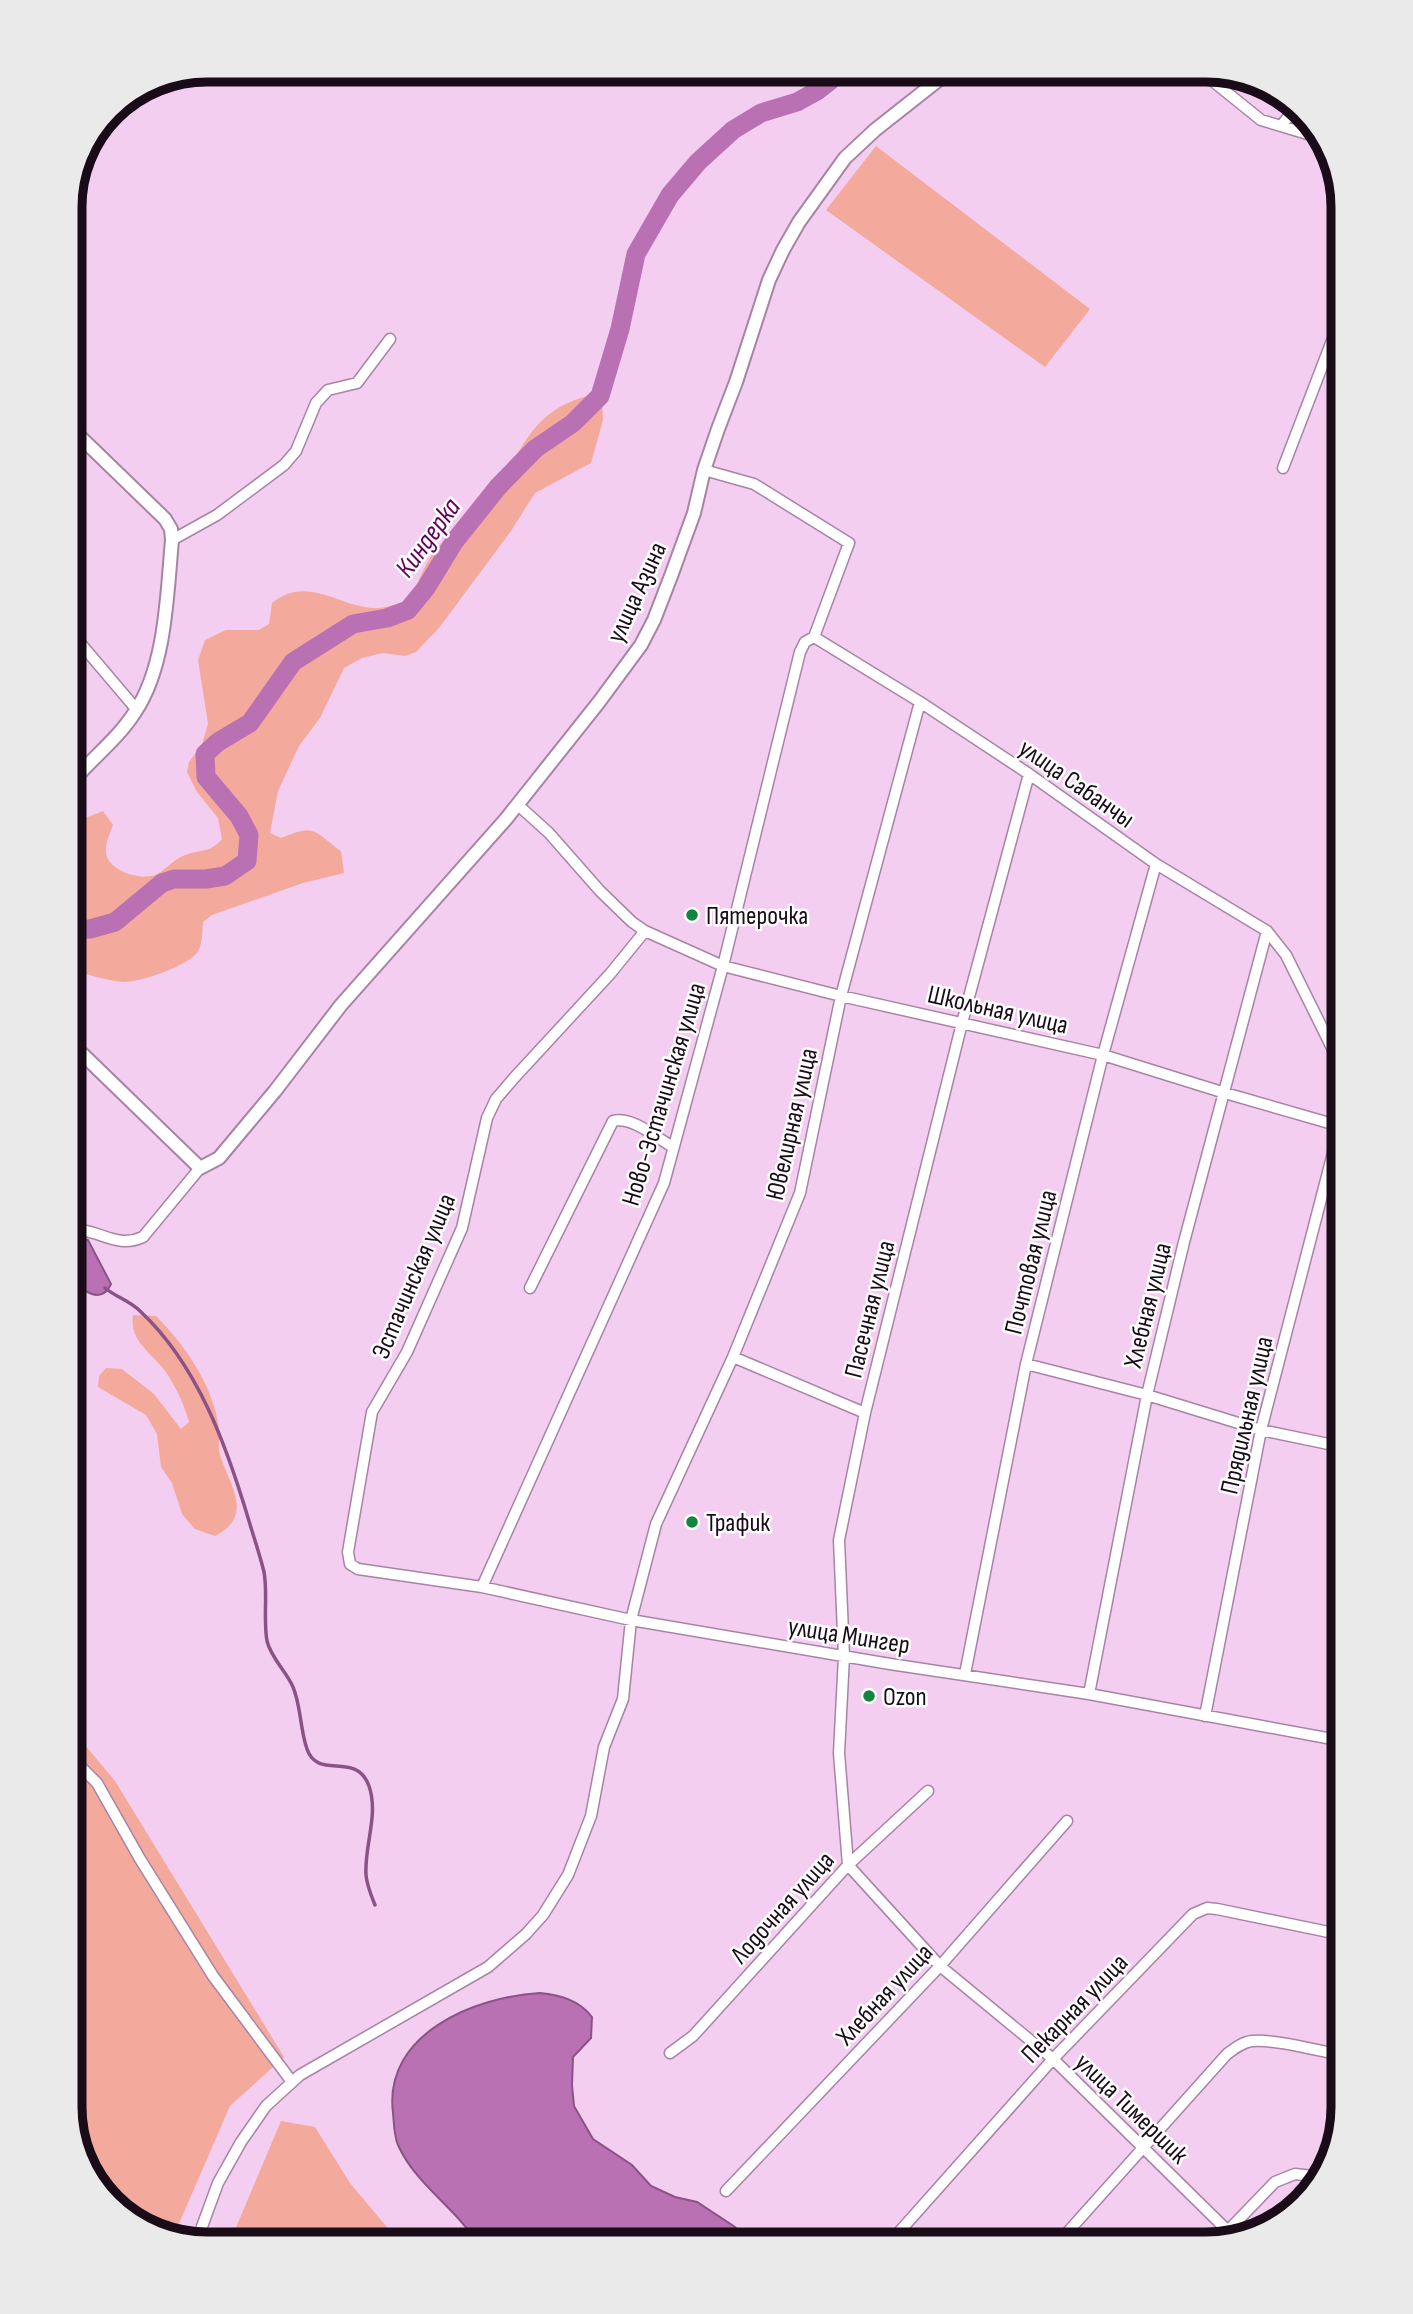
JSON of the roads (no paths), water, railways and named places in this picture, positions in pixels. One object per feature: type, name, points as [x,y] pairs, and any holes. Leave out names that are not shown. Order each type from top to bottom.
[{"type":"street","name":"улица Азина","points":[[200,1168],[219,1158],[341,1005],[517,805],[641,645],[654,620],[694,513],[704,470],[769,280],[799,222],[845,158],[875,130],[935,83]]},
{"type":"street","points":[[1215,83],[1261,120],[1307,134]]},
{"type":"street","points":[[1282,126],[1290,115]]},
{"type":"street","points":[[172,540],[217,514],[284,465],[296,451],[316,403],[328,390],[356,383],[390,339]]},
{"type":"street","points":[[1283,468],[1331,343]]},
{"type":"street","points":[[83,439],[165,519],[172,529],[172,540],[160,650],[149,687],[126,725],[83,771]]},
{"type":"street","points":[[704,470],[754,485],[849,543],[814,637]]},
{"type":"street","name":"улица Сабанчы","points":[[814,637],[920,702],[1029,774],[1156,864],[1266,931],[1286,955],[1331,1046]]},
{"type":"street","name":"Ново-Эстачинская улица","points":[[482,1587],[664,1183],[723,966],[800,652],[806,642],[814,637]]},
{"type":"street","points":[[83,646],[137,710]]},
{"type":"street","name":"Ювелирная улица","points":[[200,2231],[218,2183],[241,2141],[266,2106],[300,2075],[488,1968],[543,1915],[568,1875],[591,1816],[604,1746],[623,1699],[631,1620],[656,1524],[733,1357],[800,1193],[841,996],[920,702]]},
{"type":"street","name":"Пасечная улица","points":[[848,1865],[839,1753],[844,1656],[839,1540],[865,1413],[962,1023],[1029,774]]},
{"type":"street","name":"Школьная улица","points":[[517,805],[549,833],[600,891],[645,930],[723,966],[841,996],[1103,1055],[1331,1124]]},
{"type":"street","name":"Почтовая улица","points":[[965,1674],[1026,1364],[1103,1055],[1156,864]]},
{"type":"street","name":"Эстачинская улица","points":[[350,1564],[348,1552],[372,1412],[407,1352],[462,1228],[487,1118],[496,1099],[610,974],[645,930]]},
{"type":"street","name":"Хлебная улица","points":[[1089,1694],[1147,1395],[1184,1242],[1266,931]]},
{"type":"street","points":[[82,1228],[130,1243],[143,1237],[200,1168],[83,1054]]},
{"type":"street","points":[[530,1288],[613,1121],[620,1119],[630,1122],[674,1147]]},
{"type":"street","name":"Прядильная улица","points":[[1205,1716],[1262,1430],[1331,1165]]},
{"type":"street","points":[[733,1357],[865,1413]]},
{"type":"street","points":[[1026,1364],[1147,1395],[1262,1430],[1331,1444]]},
{"type":"street","name":"улица Мингер","points":[[350,1564],[358,1569],[482,1587],[631,1620],[1089,1694],[1331,1739]]},
{"type":"street","points":[[82,1768],[97,1783],[140,1859],[213,1976],[292,2082]]},
{"type":"street","name":"Лодочная улица","points":[[670,2053],[693,2036],[848,1865],[928,1791]]},
{"type":"street","name":"Хлебная улица","points":[[726,2191],[940,1966],[1068,1821]]},
{"type":"street","name":"улица Тимершик","points":[[848,1865],[940,1966],[1052,2059],[1227,2230]]},
{"type":"street","name":"Пекарная улица","points":[[899,2232],[1052,2059],[1198,1911],[1217,1909],[1331,1933]]},
{"type":"street","points":[[1068,2232],[1227,2054],[1238,2046],[1252,2041],[1266,2042],[1331,2053]]},
{"type":"street","points":[[1237,2227],[1275,2182],[1295,2174],[1310,2176]]},
{"type":"waterway","name":"Киндерка","points":[[83,929],[115,922],[162,883],[174,879],[225,876],[247,861],[249,835],[239,816],[206,777],[205,754],[218,742],[250,723],[293,662],[353,624],[387,618],[408,610],[426,588],[454,542],[498,487],[535,449],[573,423],[600,396],[620,329],[636,254],[670,195],[698,162],[733,130],[761,113],[797,102],[828,83]]},
{"type":"waterway","points":[[105,1288],[136,1308],[160,1332],[178,1356],[208,1408],[231,1465],[261,1559],[265,1580],[267,1641],[293,1687],[307,1749],[312,1758],[320,1763],[355,1770],[363,1775],[369,1786],[372,1819],[366,1875],[375,1905]]},
{"type":"place","name":"Пятерочка","points":[[692,915]]},
{"type":"place","name":"Трафик","points":[[692,1522]]},
{"type":"place","name":"Ozon","points":[[869,1696]]}]
